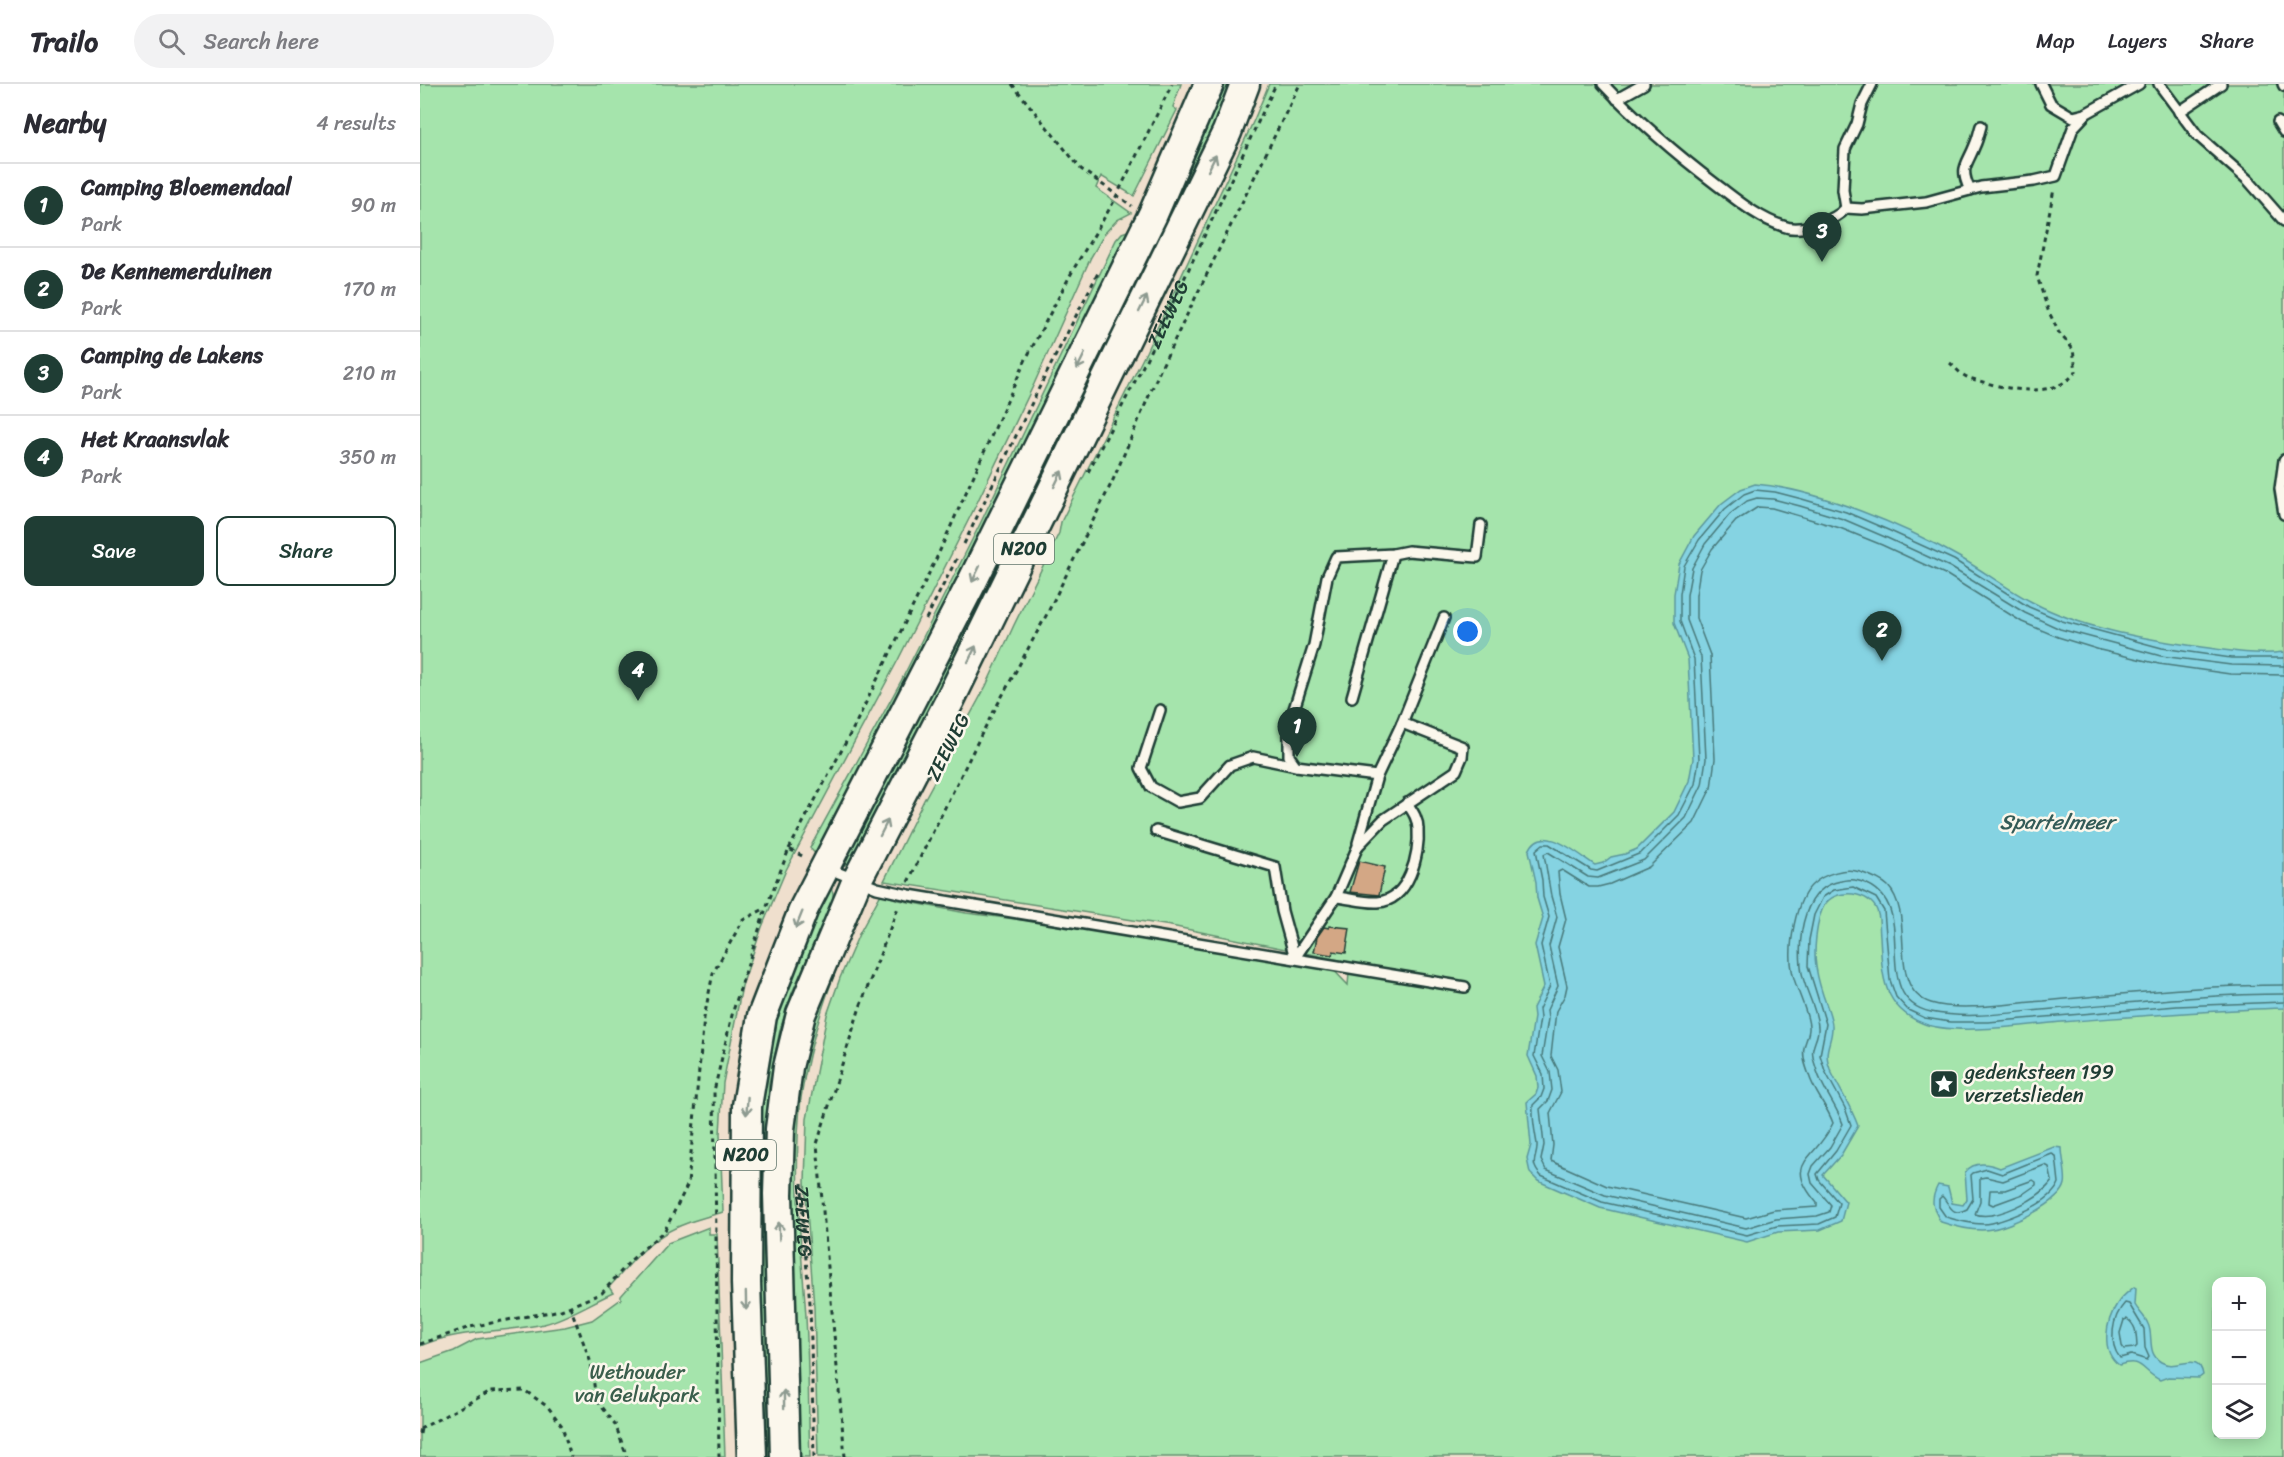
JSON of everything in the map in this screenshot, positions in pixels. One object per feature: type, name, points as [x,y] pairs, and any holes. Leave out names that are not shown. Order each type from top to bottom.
[{"type":"main road","name":"N200","points":[[752,1457],[746,1294],[747,1106],[762,1016],[804,908],[973,580],[1153,214],[1209,84]]},
{"type":"main road","name":"ZEEWEG","points":[[785,1457],[778,1194],[780,1128],[788,1067],[801,1014],[857,880],[955,689],[1227,132],[1245,84]]},
{"type":"lane","points":[[1603,84],[1628,111],[1696,169],[1746,207],[1785,228],[1812,226],[1838,217],[1846,208]]},
{"type":"lane","points":[[1617,99],[1644,84]]},
{"type":"lane","points":[[1846,208],[1843,190],[1845,149],[1872,84]]},
{"type":"lane","points":[[2041,84],[2051,104],[2073,117],[2087,113],[2139,84]]},
{"type":"lane","points":[[2159,84],[2197,135],[2248,180],[2284,221]]},
{"type":"lane","points":[[2179,112],[2221,84]]},
{"type":"lane","points":[[1846,208],[1862,209],[1926,202],[1970,190],[2034,182],[2056,176],[2073,128],[2087,113]]},
{"type":"lane","points":[[2278,122],[2284,132]]},
{"type":"lane","points":[[1970,190],[1964,177],[1966,159],[1975,146],[1981,126]]},
{"type":"lane","points":[[2284,460],[2280,489],[2284,514]]},
{"type":"lane","points":[[1296,766],[1289,756],[1289,725],[1314,645],[1327,577],[1336,557],[1408,551],[1477,557],[1481,525]]},
{"type":"lane","points":[[1352,697],[1393,554]]},
{"type":"lane","points":[[1295,958],[1336,897],[1358,846],[1377,776],[1402,723],[1444,618]]},
{"type":"lane","points":[[1160,710],[1141,768],[1151,787],[1178,802],[1200,798],[1230,765],[1253,757],[1296,766],[1377,776]]},
{"type":"lane","points":[[1358,846],[1383,820],[1456,771],[1462,757],[1463,747],[1402,723]]},
{"type":"lane","points":[[1336,897],[1379,902],[1401,891],[1411,872],[1418,845],[1416,817],[1407,803]]},
{"type":"lane","points":[[1156,831],[1275,867],[1282,911],[1295,958]]},
{"type":"lane","points":[[824,867],[877,888],[903,893],[1465,987]]},
{"type":"path","points":[[1012,84],[1081,169],[1112,193]]},
{"type":"path","points":[[789,849],[854,727],[937,557],[1026,359],[1073,270],[1116,196],[1172,84]]},
{"type":"path","name":"ZEEWEG","points":[[1083,481],[1143,366],[1276,84]]},
{"type":"path","points":[[845,1457],[817,1144],[860,1006],[903,893],[921,853],[982,734],[1053,604],[1113,480],[1160,370],[1300,84]]},
{"type":"path","points":[[1950,363],[1966,377],[2000,387],[2033,391],[2047,389],[2071,379],[2076,371],[2073,349],[2059,333],[2048,310],[2037,276],[2056,176]]},
{"type":"path","points":[[420,1344],[470,1327],[561,1310],[602,1293],[631,1260],[665,1230],[688,1184],[704,1018],[713,973],[743,920],[766,908]]},
{"type":"path","name":"ZEEWEG","points":[[802,1178],[803,1227],[810,1304],[814,1457]]},
{"type":"path","points":[[570,1306],[591,1363],[596,1399],[615,1424],[627,1457]]},
{"type":"path","points":[[420,1434],[421,1428],[491,1391],[524,1390],[548,1407],[562,1426],[571,1457]]},
{"type":"green space","points":[[420,84],[1181,84],[1173,107],[1177,110],[1134,196],[1101,176],[1096,188],[1131,213],[1117,220],[1105,233],[1091,257],[1034,384],[972,513],[898,660],[786,870],[762,927],[742,986],[723,1083],[720,1134],[723,1212],[685,1224],[656,1239],[609,1287],[613,1293],[562,1318],[529,1327],[450,1337],[420,1346]]},
{"type":"green space","points":[[1214,84],[1232,84],[1216,126],[1122,330],[852,864],[845,865],[851,848]]},
{"type":"green space","points":[[1269,84],[2284,84],[2284,1457],[818,1457],[814,1307],[805,1182],[807,1119],[827,1015],[859,934],[881,894],[899,900],[966,913],[1322,958],[1348,985],[1350,962],[1171,926],[884,881],[924,800],[986,686],[1059,533],[1061,522],[1146,352]]},
{"type":"green space","points":[[1133,229],[1136,232],[818,857],[810,848],[901,681],[980,524],[1116,240],[1122,233]]},
{"type":"green space","points":[[826,887],[831,888],[833,901],[792,993],[780,1030],[769,1083],[765,1151],[777,1457],[761,1457],[756,1070]]},
{"type":"green space","points":[[857,916],[816,1028],[801,1098],[797,1175],[807,1341],[810,1457],[795,1457],[784,1185],[796,1055]]},
{"type":"green space","name":"Wethouder van Gelukpark","points":[[709,1227],[709,1234],[717,1234],[725,1457],[420,1457],[420,1363],[454,1351],[477,1339],[565,1327],[592,1320],[621,1299],[621,1296],[668,1243]]},
{"type":"water","name":"Spartelmeer","points":[[1755,484],[1779,487],[1833,501],[1913,533],[1959,557],[2032,602],[2070,619],[2111,631],[2216,649],[2250,653],[2284,652],[2284,1008],[2228,1010],[1990,1029],[1935,1027],[1922,1023],[1899,1008],[1887,988],[1882,963],[1879,919],[1875,907],[1858,895],[1835,896],[1827,902],[1820,914],[1816,934],[1815,960],[1832,1025],[1827,1051],[1828,1062],[1858,1126],[1841,1155],[1823,1175],[1846,1202],[1841,1221],[1820,1230],[1778,1232],[1747,1242],[1600,1208],[1538,1181],[1530,1173],[1527,1159],[1531,1145],[1527,1102],[1536,1094],[1538,1088],[1537,1076],[1528,1056],[1534,1017],[1533,1008],[1544,986],[1535,945],[1543,918],[1529,851],[1535,842],[1551,839],[1570,848],[1595,865],[1603,863],[1611,857],[1637,849],[1674,812],[1689,781],[1693,759],[1688,659],[1674,623],[1674,594],[1679,564],[1694,536],[1721,504],[1741,489]]},
{"type":"water","points":[[2054,1147],[2062,1148],[2065,1184],[2054,1199],[2045,1206],[2010,1224],[1986,1230],[1941,1222],[1933,1204],[1938,1185],[1948,1187],[1952,1203],[1963,1205],[1967,1199],[1965,1172],[1969,1168],[1981,1164],[2000,1168]]},
{"type":"water","points":[[2134,1287],[2136,1288],[2135,1305],[2150,1329],[2153,1354],[2161,1362],[2167,1364],[2197,1363],[2203,1375],[2199,1378],[2168,1377],[2160,1380],[2138,1364],[2119,1365],[2113,1359],[2107,1344],[2110,1319],[2119,1301]]},
{"type":"building","points":[[1359,861],[1385,867],[1379,895],[1350,892]]},
{"type":"building","points":[[1329,926],[1350,928],[1346,953],[1333,951],[1332,955],[1314,952],[1317,937],[1324,927],[1329,928]]},
{"type":"place","name":"Camping de Lakens","points":[[1822,262]]},
{"type":"place","name":"De Kennemerduinen","points":[[1882,661]]},
{"type":"place","name":"Het Kraansvlak","points":[[638,701]]},
{"type":"place","name":"Camping Bloemendaal","points":[[1297,757]]},
{"type":"place","name":"gedenksteen 199 verzetslieden","points":[[1944,1084]]}]
